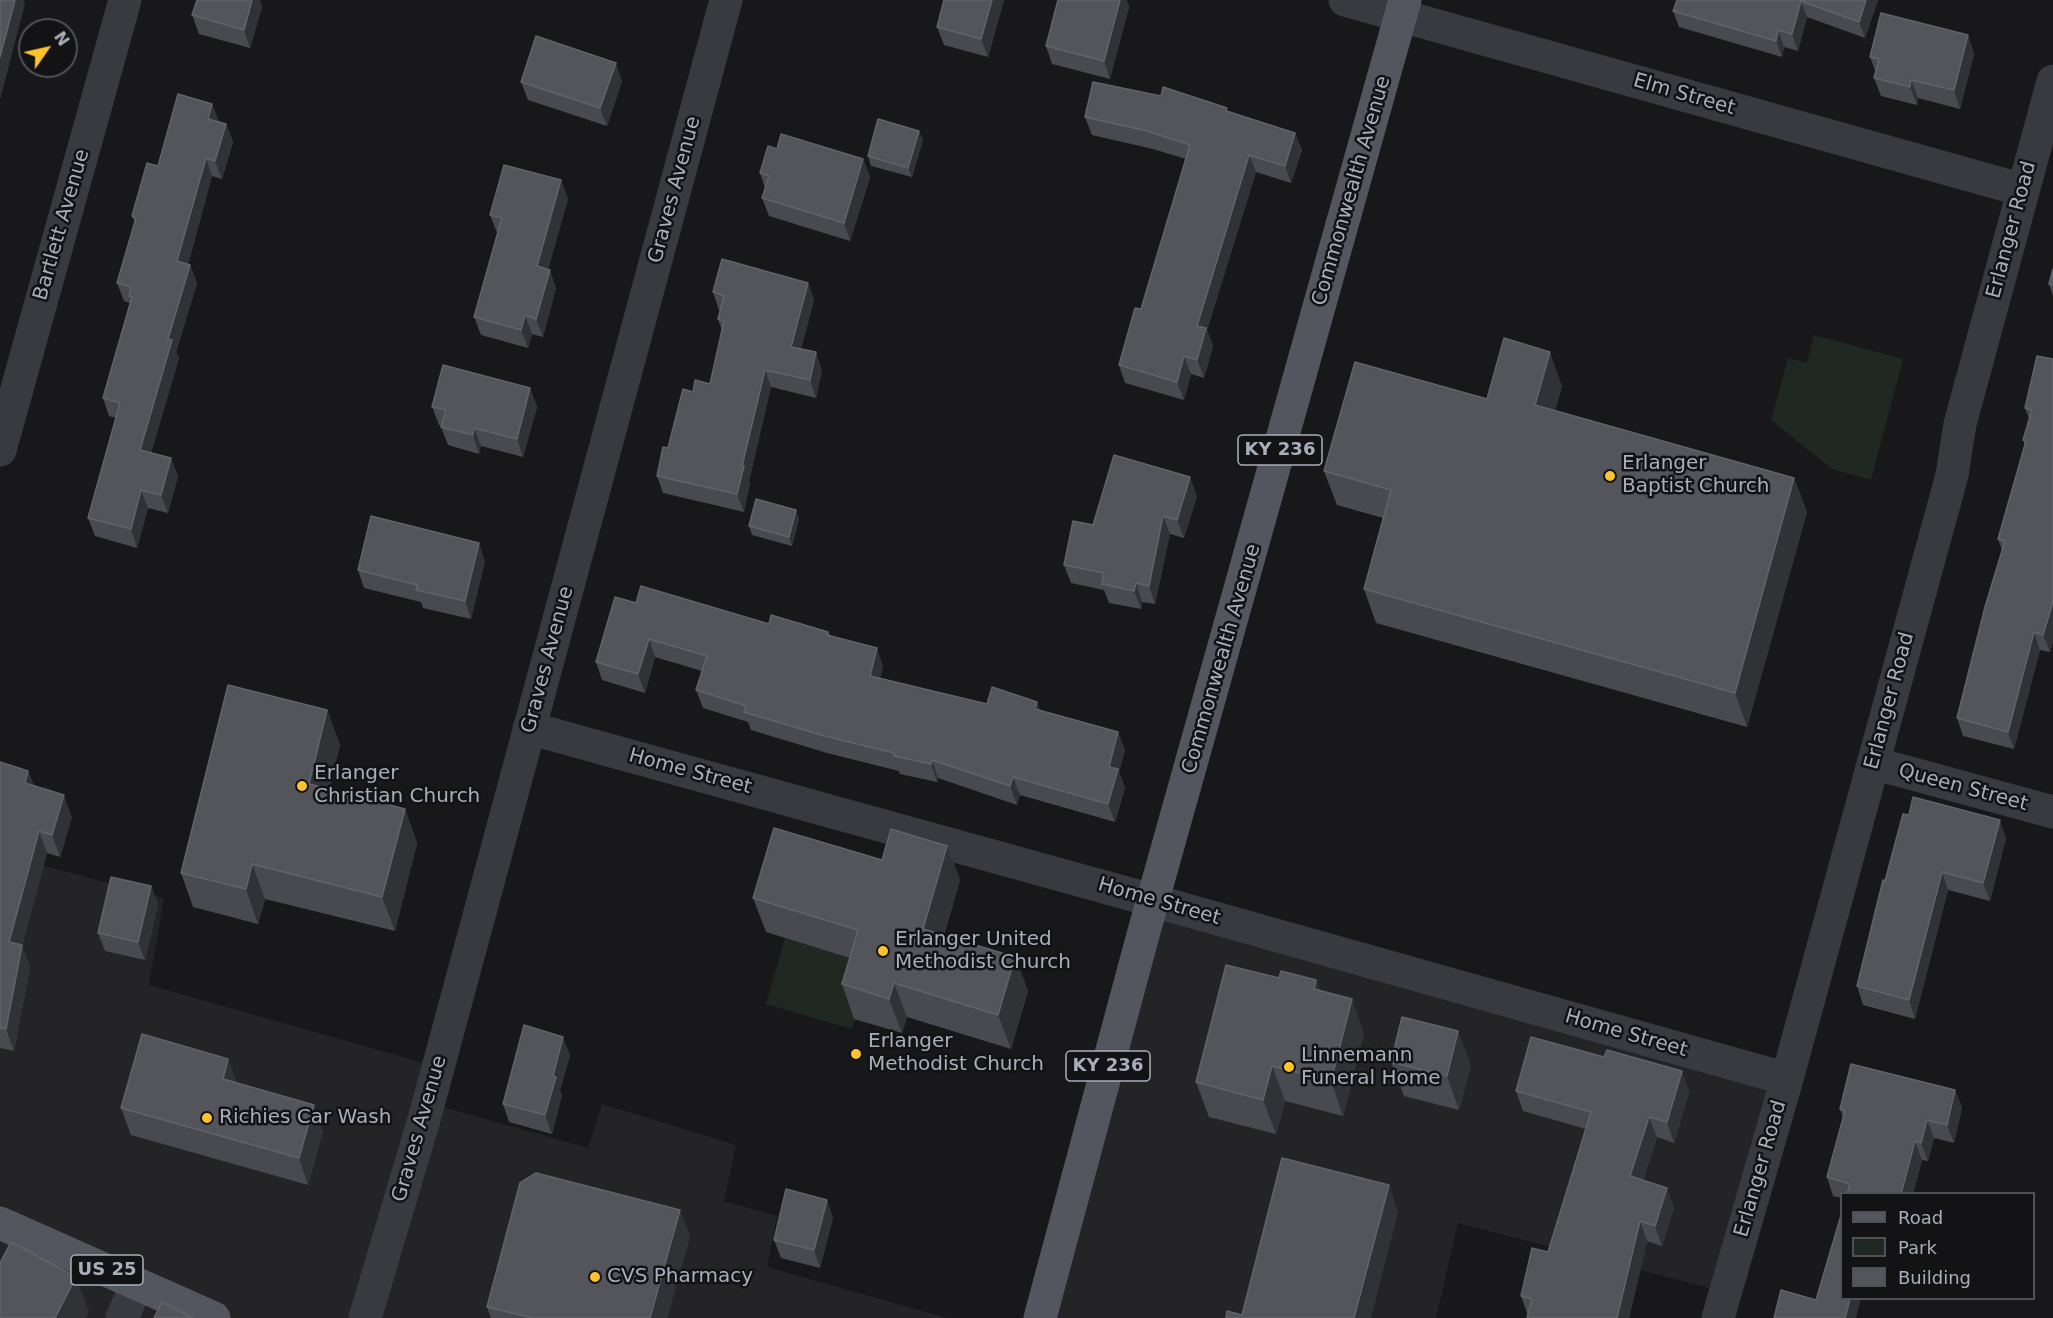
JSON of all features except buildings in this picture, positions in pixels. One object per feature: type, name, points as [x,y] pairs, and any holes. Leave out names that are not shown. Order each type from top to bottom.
[{"type":"main road","name":"Commonwealth Avenue","points":[[1040,1318],[1143,935],[1403,8]]},
{"type":"main road","name":"US 25","points":[[0,1223],[213,1318]]},
{"type":"street","name":"Bartlett Avenue","points":[[0,450],[125,0]]},
{"type":"street","name":"Graves Avenue","points":[[365,1318],[425,1116],[726,0]]},
{"type":"street","name":"Elm Street","points":[[1345,0],[1403,8],[2023,190]]},
{"type":"street","name":"Erlanger Road","points":[[1718,1318],[1787,1079],[1952,475],[1960,424],[2053,81]]},
{"type":"street","name":"Home Street","points":[[529,728],[1154,900],[1787,1079]]},
{"type":"street","name":"Queen Street","points":[[1873,763],[2053,812]]},
{"type":"street","points":[[122,1318],[137,1284]]},
{"type":"shaded area","points":[[0,854],[164,898],[149,985],[438,1067],[429,1103],[588,1148],[602,1104],[736,1145],[724,1201],[777,1216],[767,1267],[947,1318],[0,1318]]},
{"type":"shaded area","points":[[1154,900],[1787,1079],[1725,1292],[1458,1223],[1436,1318],[1040,1318]]},
{"type":"green space","points":[[1814,335],[1903,359],[1871,480],[1832,469],[1771,420],[1788,358],[1807,363]]},
{"type":"green space","points":[[785,938],[871,964],[852,1029],[766,1004]]},
{"type":"place","name":"Erlanger Baptist Church","points":[[1610,476]]},
{"type":"place","name":"Erlanger Christian Church","points":[[302,786]]},
{"type":"place","name":"Erlanger United Methodist Church","points":[[883,951]]},
{"type":"place","name":"Erlanger Methodist Church","points":[[856,1054]]},
{"type":"place","name":"Linnemann Funeral Home","points":[[1289,1067]]},
{"type":"place","name":"Richies Car Wash","points":[[207,1118]]},
{"type":"place","name":"CVS Pharmacy","points":[[595,1277]]}]
